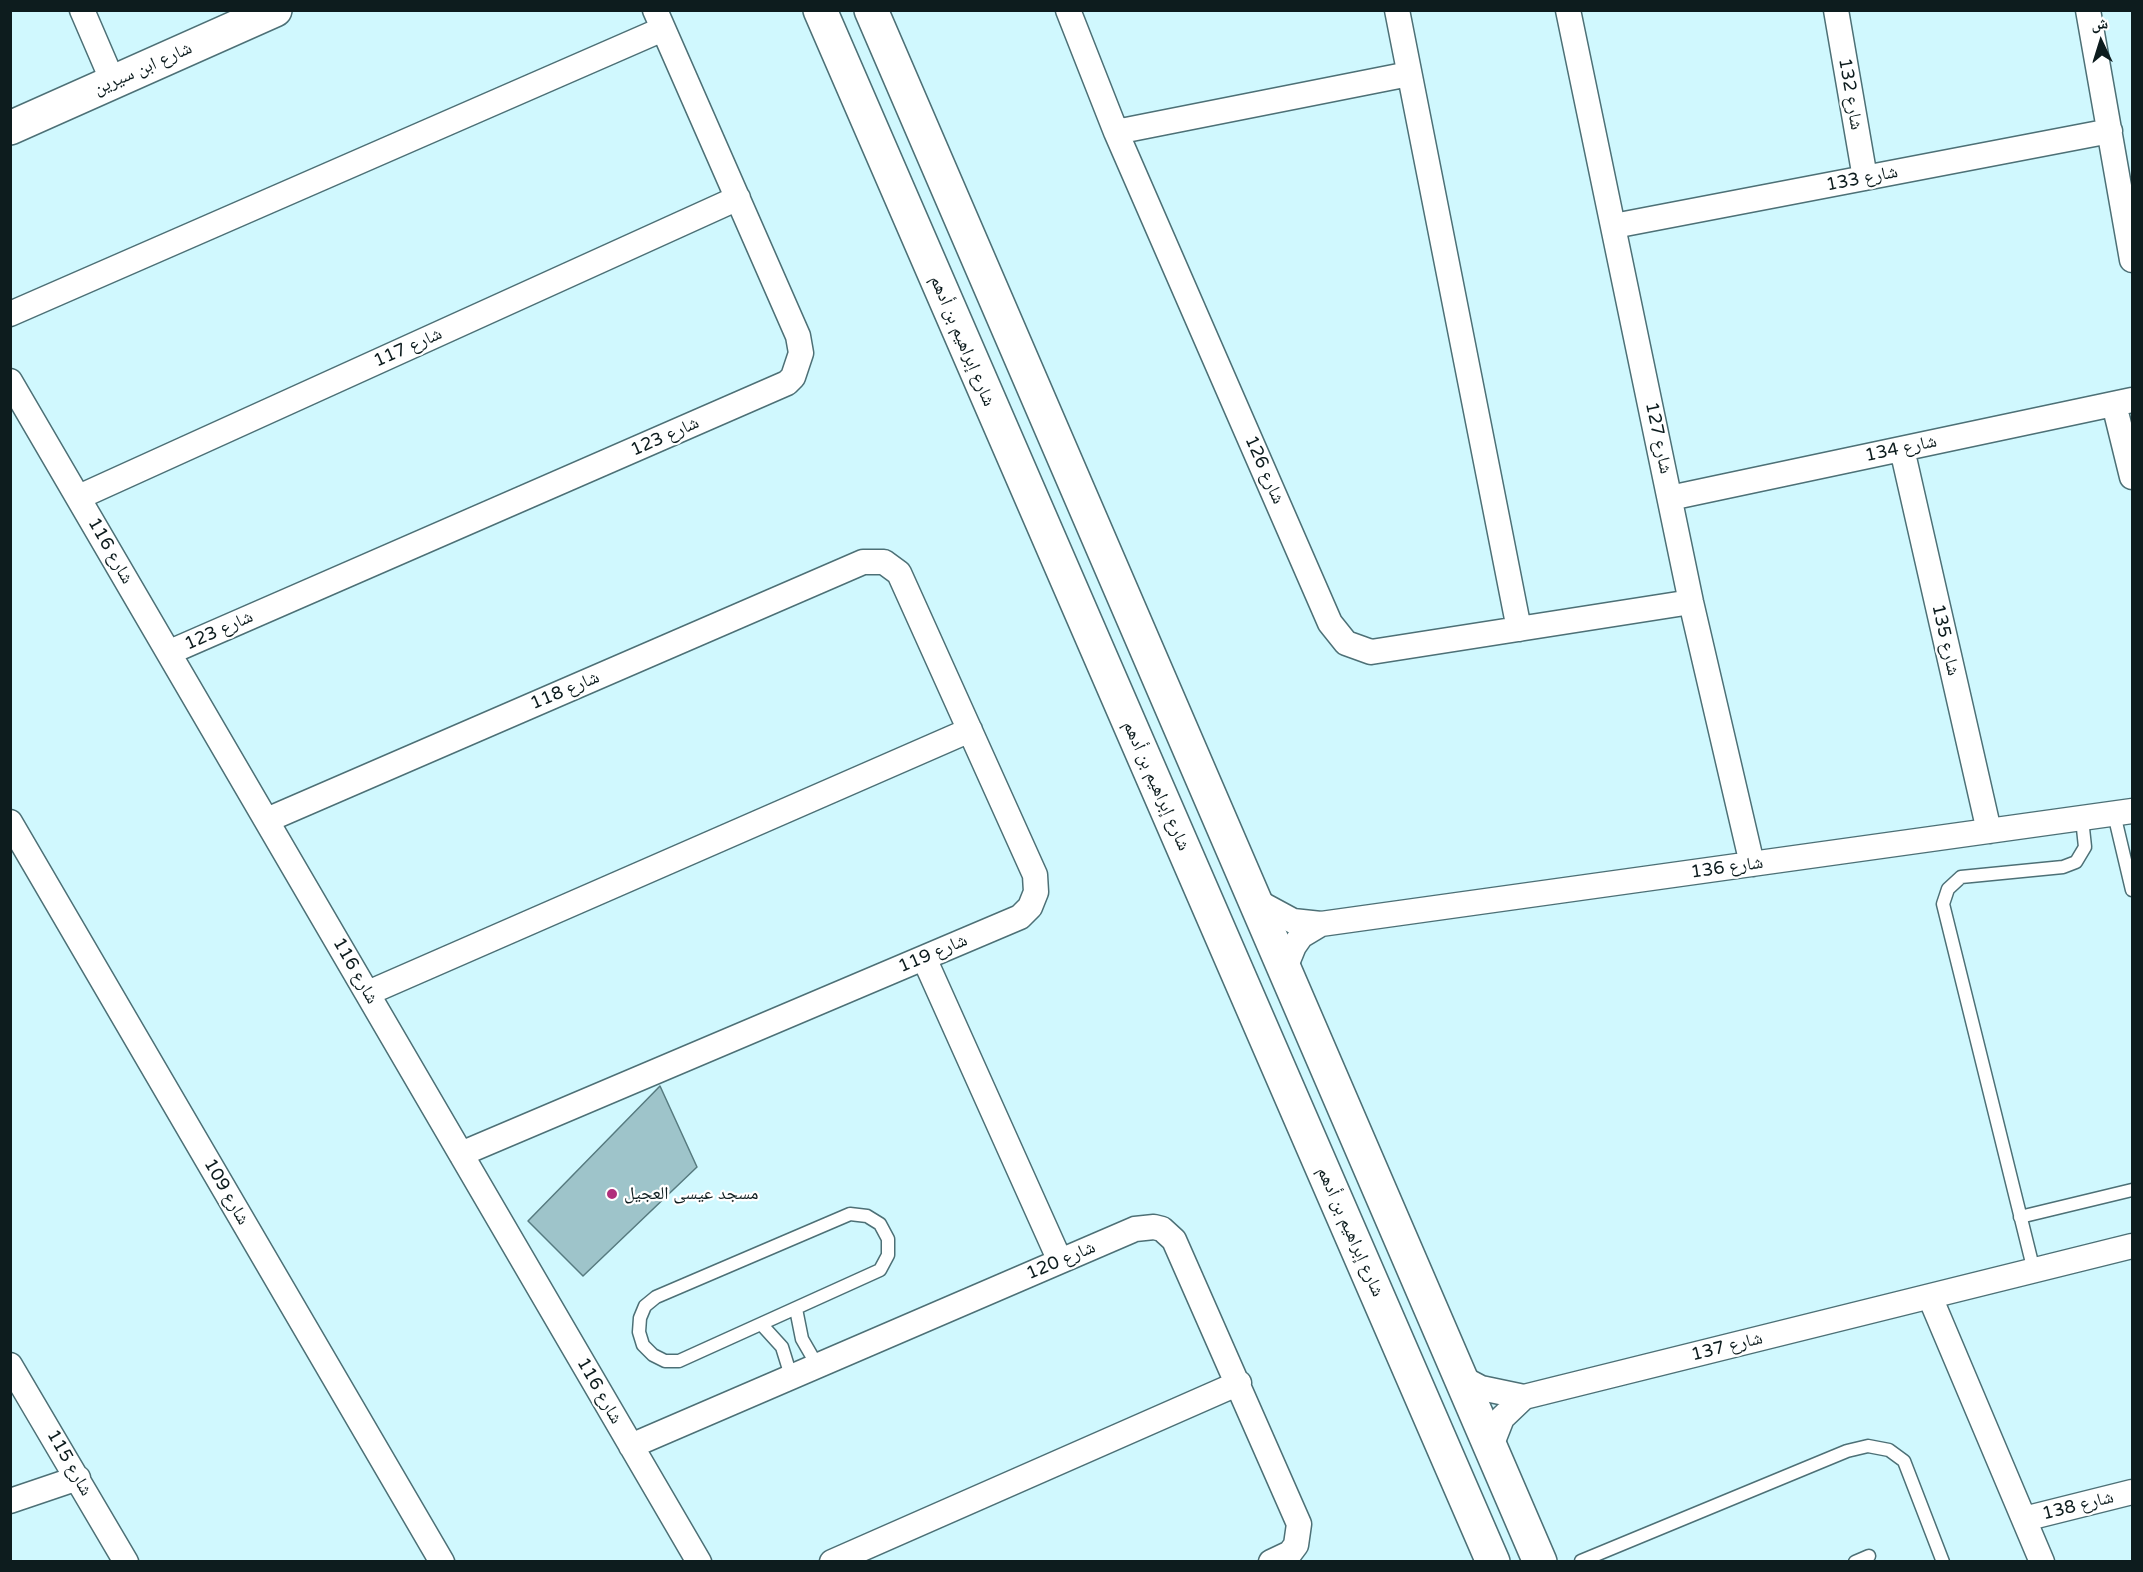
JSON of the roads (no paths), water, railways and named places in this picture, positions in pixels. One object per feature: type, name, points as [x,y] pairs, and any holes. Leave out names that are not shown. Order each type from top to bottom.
[{"type":"street","points":[[82,10],[113,82]]},
{"type":"street","name":"شارع ابن سيرين","points":[[10,128],[275,10]]},
{"type":"street","name":"شارع إبراهيم بن أدهم","points":[[820,10],[1493,1562]]},
{"type":"street","points":[[871,10],[1286,968],[1540,1562]]},
{"type":"street","name":"شارع 126","points":[[1068,10],[1116,132],[1337,634],[1352,646],[1371,652],[1691,602]]},
{"type":"street","points":[[1397,10],[1519,629]]},
{"type":"street","name":"شارع 127","points":[[1568,10],[1691,602],[1752,864]]},
{"type":"street","name":"شارع 132","points":[[1836,10],[1865,178]]},
{"type":"street","points":[[2088,10],[2133,261]]},
{"type":"street","points":[[10,314],[659,20]]},
{"type":"street","name":"شارع 123","points":[[170,652],[788,383],[800,362],[798,336],[659,20]]},
{"type":"street","points":[[1116,132],[1409,74]]},
{"type":"street","name":"شارع 133","points":[[1614,226],[2110,131]]},
{"type":"street","name":"شارع 117","points":[[79,497],[738,198]]},
{"type":"street","points":[[966,350],[981,354],[996,349],[1007,337],[1010,329]]},
{"type":"street","name":"شارع 116","points":[[10,381],[699,1562]]},
{"type":"street","points":[[994,414],[997,400],[1005,390],[1019,386],[1038,393]]},
{"type":"street","points":[[2123,402],[2133,477]]},
{"type":"street","name":"شارع 134","points":[[1670,498],[2123,402]]},
{"type":"street","name":"شارع 135","points":[[1902,449],[1989,831]]},
{"type":"street","name":"شارع 119","points":[[461,1154],[1020,917],[1030,907],[1036,892],[1032,868],[898,573],[884,562],[863,562]]},
{"type":"street","name":"شارع 118","points":[[267,820],[863,562]]},
{"type":"street","points":[[368,993],[970,730]]},
{"type":"street","name":"شارع 136","points":[[1256,901],[1293,921],[1321,924],[2123,813]]},
{"type":"street","name":"شارع 109","points":[[10,822],[442,1562]]},
{"type":"street","name":"شارع 136","points":[[1286,968],[1288,956],[1297,941],[1321,924]]},
{"type":"street","points":[[924,958],[1060,1261]]},
{"type":"street","name":"شارع 120","points":[[631,1446],[1135,1228],[1144,1226],[1162,1229],[1174,1240],[1239,1383],[1299,1524],[1300,1535],[1280,1557]]},
{"type":"street","name":"شارع 137","points":[[1462,1378],[1481,1388],[1524,1396],[2133,1246]]},
{"type":"street","points":[[1930,1297],[2042,1562]]},
{"type":"street","name":"شارع 115","points":[[10,1365],[126,1562]]},
{"type":"street","points":[[832,1562],[1239,1383]]},
{"type":"street","points":[[1491,1446],[1502,1418],[1524,1396]]},
{"type":"street","points":[[10,1501],[78,1478]]},
{"type":"street","name":"شارع 138","points":[[2024,1519],[2133,1492]]},
{"type":"lane","points":[[2123,813],[2133,890]]},
{"type":"lane","points":[[2034,1271],[1944,911],[1944,897],[1948,889],[1961,877],[2063,867],[2076,862],[2085,848],[2082,819]]},
{"type":"lane","points":[[2020,1217],[2133,1190]]},
{"type":"lane","points":[[850,1214],[867,1216],[880,1224],[888,1239],[888,1255],[880,1270],[796,1309],[679,1361],[665,1361],[652,1355],[644,1345],[639,1332],[639,1318],[645,1306],[668,1291],[850,1214]]},
{"type":"lane","points":[[796,1309],[802,1339],[817,1365]]},
{"type":"lane","points":[[762,1325],[782,1347],[791,1376]]},
{"type":"lane","points":[[1581,1561],[1847,1451],[1868,1446],[1889,1450],[1904,1461],[1943,1562]]},
{"type":"lane","points":[[1855,1562],[1869,1556]]},
{"type":"place","name":"مسجد عيسى العجيل","points":[[612,1194]]}]
